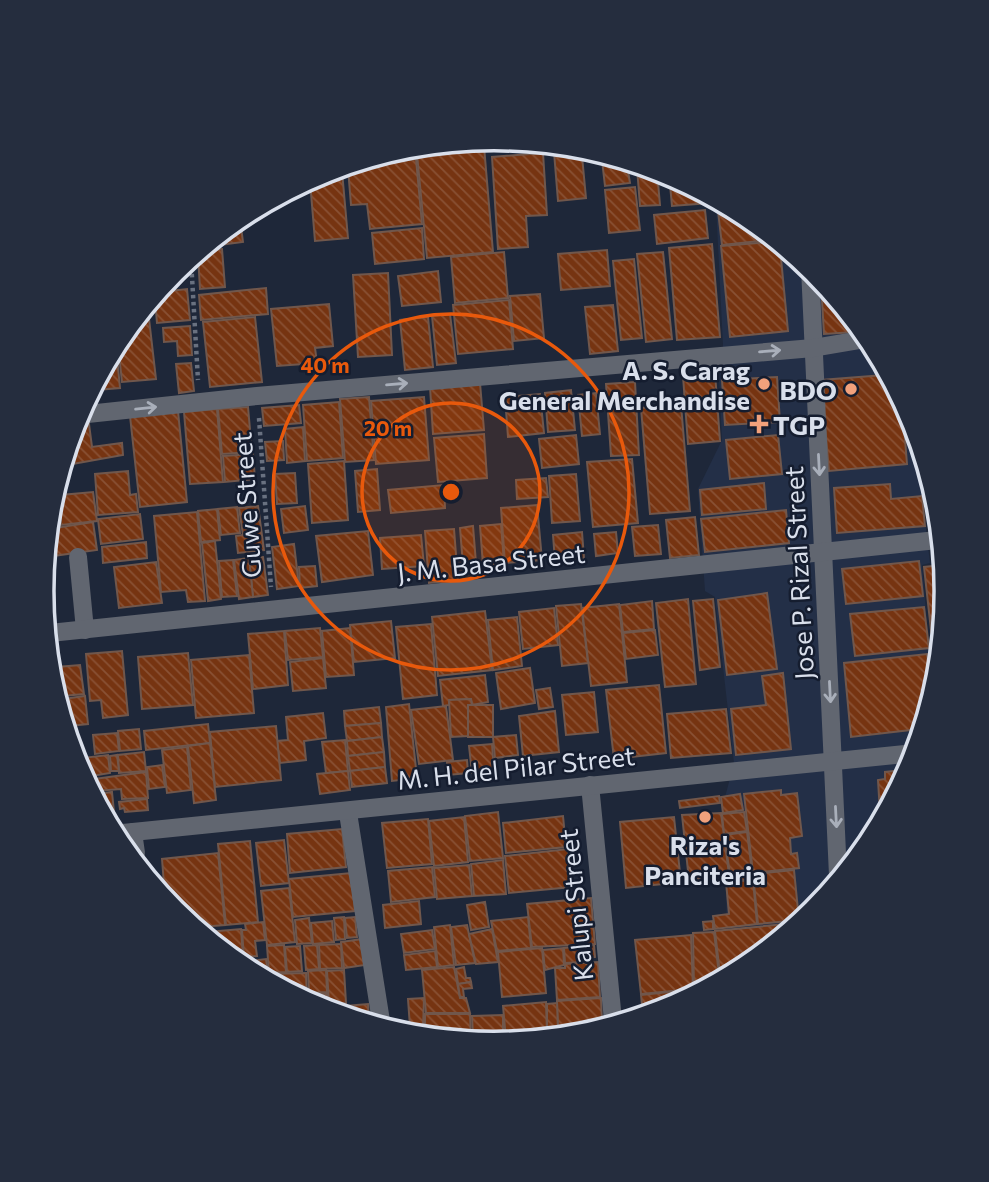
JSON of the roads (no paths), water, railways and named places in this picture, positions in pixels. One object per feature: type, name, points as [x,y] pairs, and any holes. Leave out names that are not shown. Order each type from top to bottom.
[{"type":"street","name":"Jose P. Rizal Street","points":[[811,285],[838,866]]},
{"type":"street","points":[[92,413],[257,396],[813,348],[857,341]]},
{"type":"street","name":"J. M. Basa Street","points":[[56,632],[932,541]]},
{"type":"street","points":[[78,556],[85,629]]},
{"type":"street","name":"M. H. del Pilar Street","points":[[128,833],[348,813],[833,759],[903,754]]},
{"type":"street","name":"Kalupi Street","points":[[590,785],[612,1015]]},
{"type":"street","points":[[348,813],[380,1016]]},
{"type":"place","name":"A. S. Carag General Merchandise","points":[[764,384]]},
{"type":"place","name":"BDO","points":[[851,389]]},
{"type":"place","name":"TGP","points":[[759,424]]},
{"type":"place","name":"Riza's Panciteria","points":[[705,817]]}]
